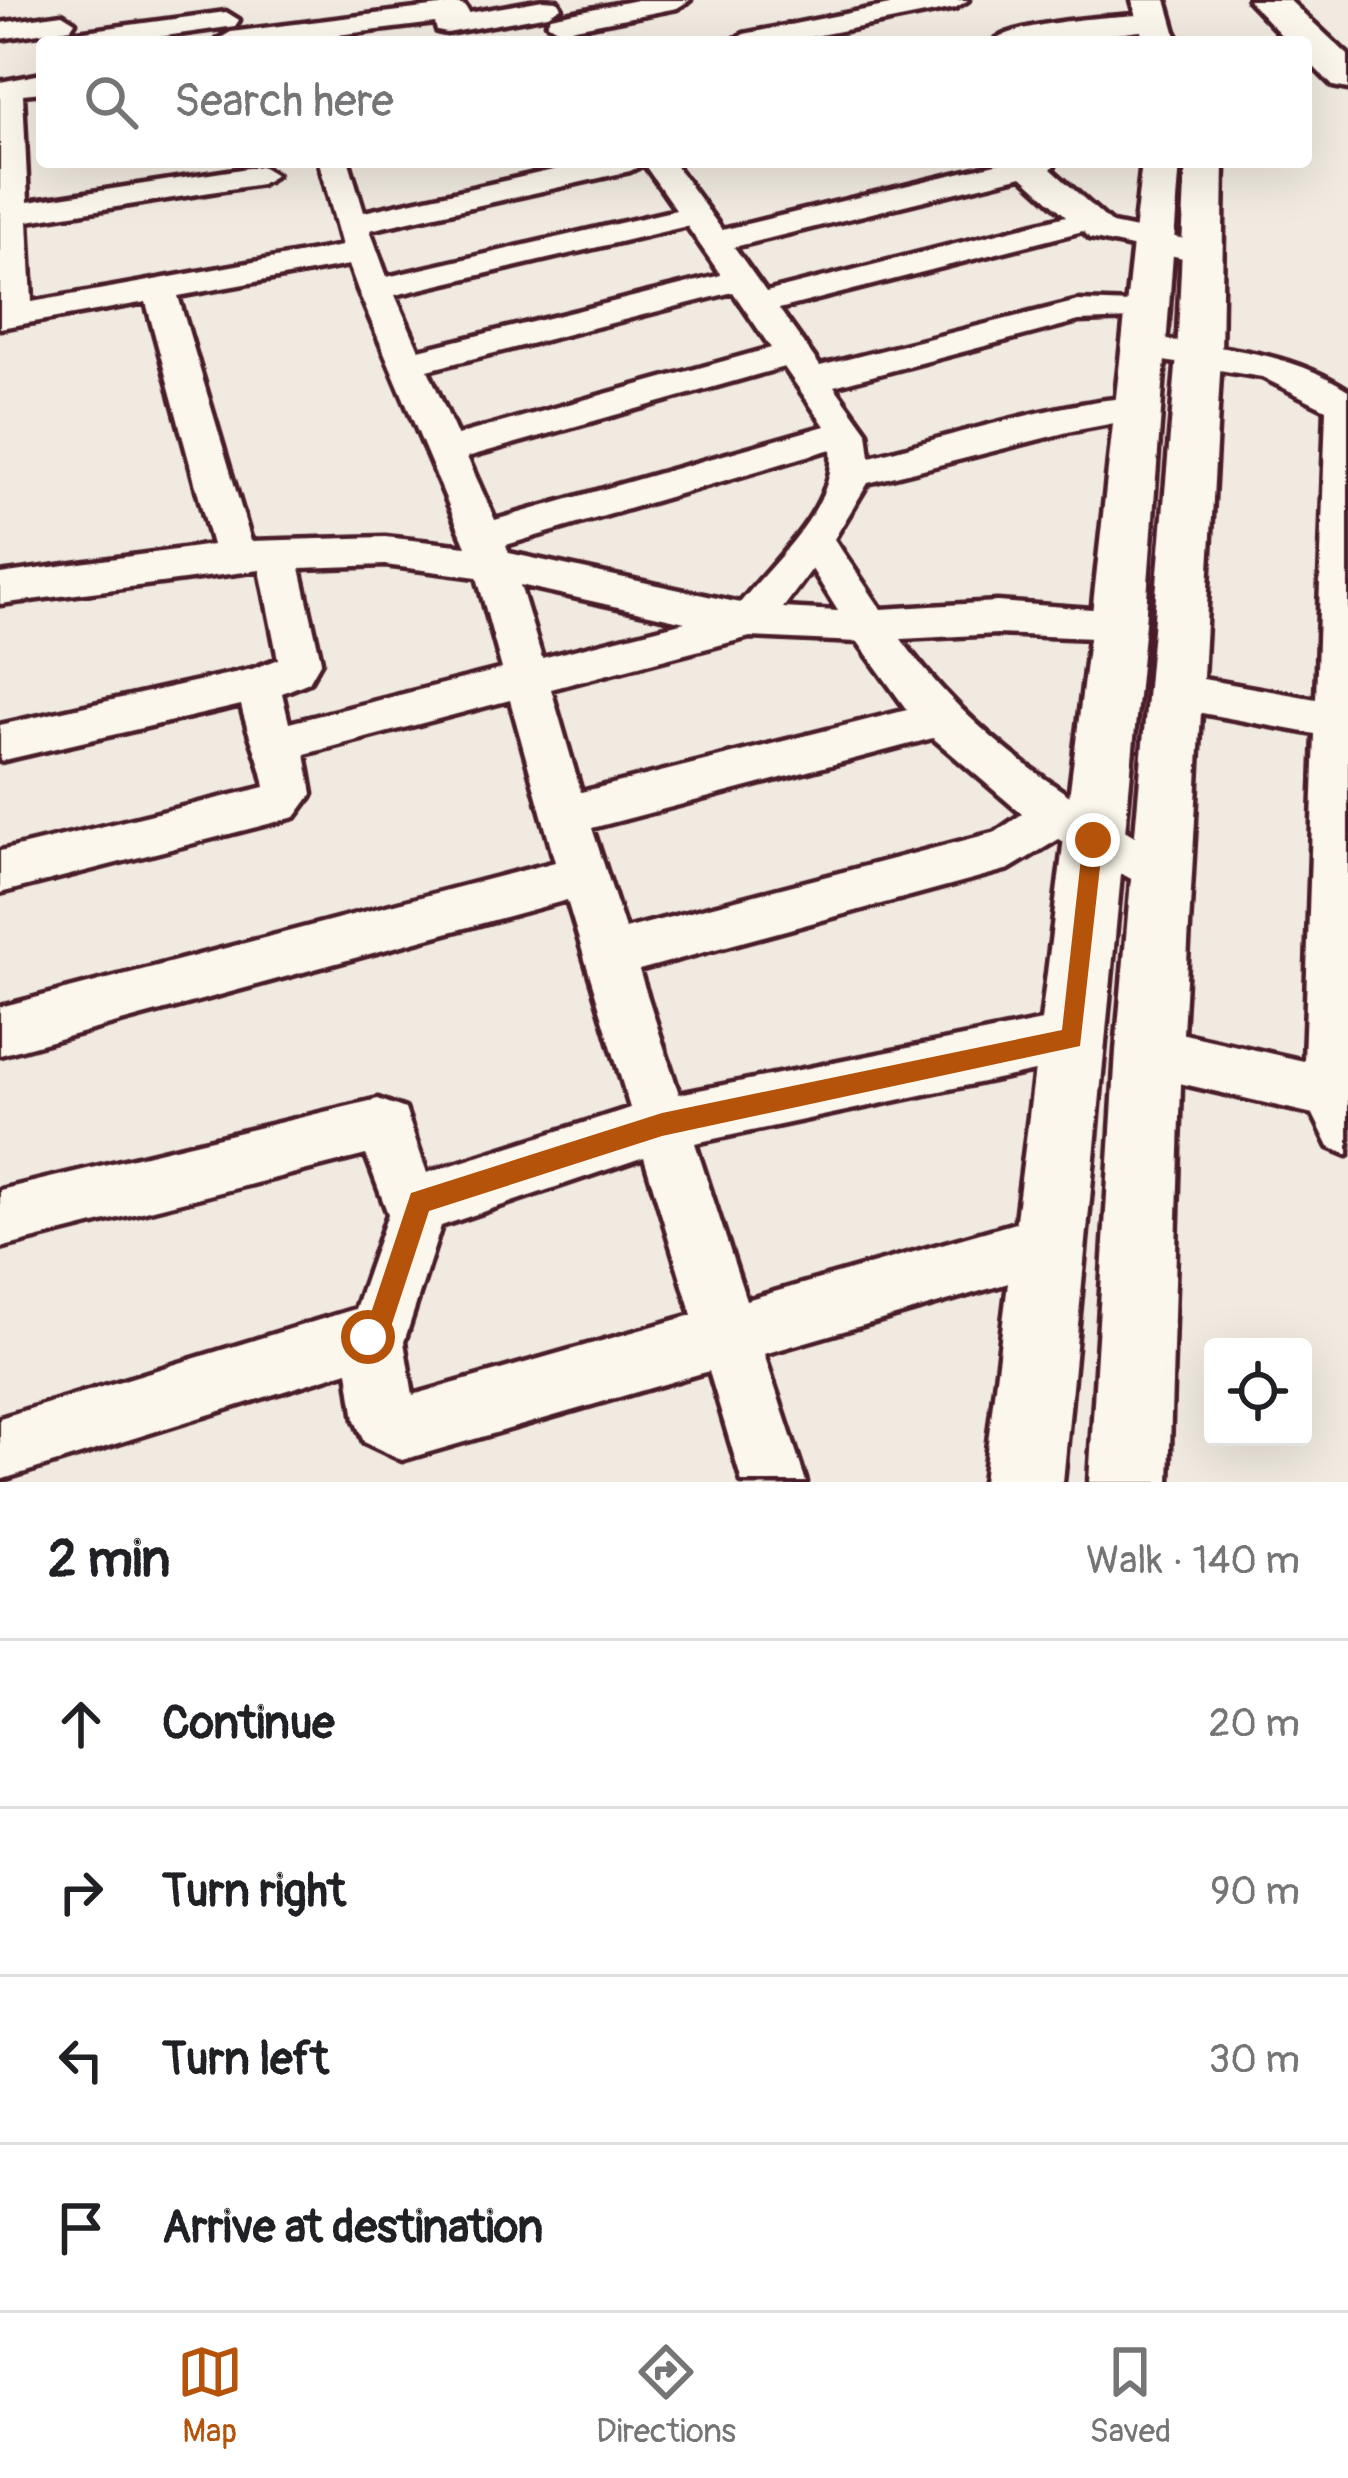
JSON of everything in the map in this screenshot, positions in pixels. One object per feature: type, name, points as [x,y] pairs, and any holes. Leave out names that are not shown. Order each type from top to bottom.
[{"type":"main road","points":[[1228,0],[1262,36]]},
{"type":"main road","points":[[1267,0],[1292,36]]},
{"type":"street","points":[[0,31],[556,18],[677,0]]},
{"type":"street","points":[[765,36],[864,8],[955,0]]},
{"type":"street","points":[[864,8],[893,36]]},
{"type":"street","points":[[1037,36],[1156,21]]},
{"type":"street","points":[[36,84],[4,88],[12,150],[7,316],[159,290],[609,168]]},
{"type":"street","points":[[7,222],[260,168]]},
{"type":"street","points":[[337,168],[355,239],[375,290],[488,551],[565,817],[774,1482]]},
{"type":"street","points":[[258,684],[271,740],[280,742],[750,620],[838,506],[853,474],[848,432],[662,168]]},
{"type":"street","points":[[375,290],[1007,168]]},
{"type":"street","points":[[1037,168],[1089,220],[1115,236],[1179,248]]},
{"type":"street","points":[[1162,168],[1179,248]]},
{"type":"street","points":[[1023,1482],[1072,1039],[1074,828],[1118,623],[1139,408],[1164,338],[1179,248],[1203,168]]},
{"type":"street","points":[[408,364],[1089,220]]},
{"type":"street","points":[[0,743],[258,684],[293,670],[300,661],[256,556],[159,290]]},
{"type":"street","points":[[445,451],[802,366],[1078,311],[1278,366],[1346,404],[1339,1110],[1149,1051]]},
{"type":"street","points":[[1129,1482],[1149,1051],[1175,691],[1164,338]]},
{"type":"street","points":[[853,474],[1072,419],[1139,408]]},
{"type":"street","points":[[488,551],[848,432]]},
{"type":"street","points":[[813,539],[895,664],[943,718],[1074,828],[1162,875]]},
{"type":"street","points":[[0,589],[256,556],[488,551],[750,620],[874,627],[998,618],[1118,623]]},
{"type":"street","points":[[1175,691],[1344,722]]},
{"type":"street","points":[[565,817],[943,718]]},
{"type":"street","points":[[0,872],[279,803],[289,794],[280,742]]},
{"type":"street","points":[[609,956],[1074,828]]},
{"type":"street","points":[[0,1030],[584,875]]},
{"type":"street","points":[[420,1202],[662,1124],[1072,1039]]},
{"type":"street","points":[[0,1219],[378,1126],[386,1128],[405,1192],[420,1202]]},
{"type":"street","points":[[420,1202],[374,1342],[386,1420],[402,1429],[1050,1243]]},
{"type":"street","points":[[0,1449],[361,1337],[374,1342]]},
{"type":"route","points":[[368,1337],[374,1342],[420,1202],[662,1124],[1072,1039],[1093,840]]}]
